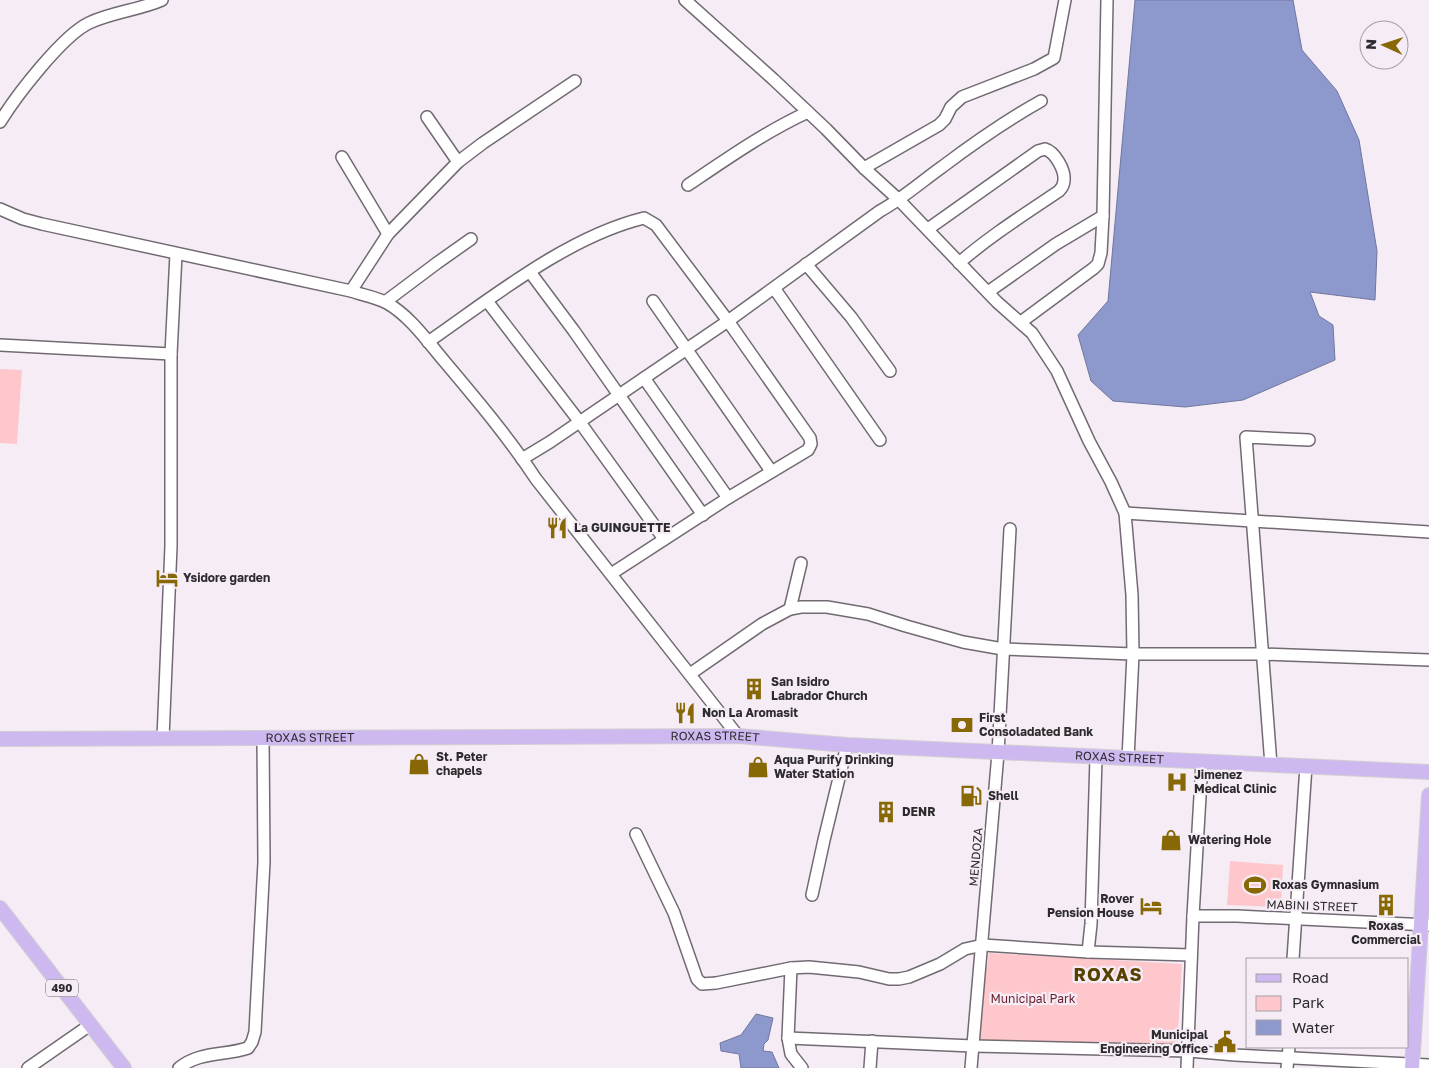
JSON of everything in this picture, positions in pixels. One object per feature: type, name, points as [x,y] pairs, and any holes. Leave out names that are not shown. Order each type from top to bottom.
[{"type":"main road","name":"ROXAS STREET","points":[[0,739],[738,736],[847,745],[998,753],[1429,772]]},
{"type":"main road","points":[[1412,1066],[1425,924],[1429,795]]},
{"type":"main road","name":"490","points":[[0,908],[124,1068]]},
{"type":"street","points":[[0,122],[7,110],[58,49],[75,33],[89,24],[162,0]]},
{"type":"street","points":[[685,0],[774,79],[899,200],[959,263],[1021,322],[1040,344],[1057,371],[1125,513],[1132,595],[1128,759]]},
{"type":"street","points":[[864,168],[939,125],[945,119],[951,107],[962,97],[1050,61],[1055,55],[1065,0]]},
{"type":"street","points":[[1021,322],[1094,268],[1098,264],[1101,253],[1107,0]]},
{"type":"street","points":[[351,291],[388,234],[458,162],[490,138],[575,81]]},
{"type":"street","points":[[522,458],[550,442],[728,321],[996,129],[1042,101]]},
{"type":"street","points":[[688,185],[752,141],[808,112]]},
{"type":"street","points":[[427,117],[458,162]]},
{"type":"street","points":[[928,229],[1038,152],[1045,149],[1053,154],[1063,173],[1062,186],[1059,191],[1016,219],[959,263]]},
{"type":"street","points":[[342,157],[388,234]]},
{"type":"street","points":[[0,209],[23,219],[42,224],[351,291],[385,302],[404,316],[477,400],[536,479],[738,736]]},
{"type":"street","points":[[988,292],[1056,244],[1103,216]]},
{"type":"street","points":[[428,342],[549,260],[608,230],[644,218],[656,225],[728,321],[811,441],[808,450],[728,498],[611,574]]},
{"type":"street","points":[[385,302],[471,239]]},
{"type":"street","points":[[163,738],[171,546],[171,354],[176,254]]},
{"type":"street","points":[[806,264],[851,317],[890,371]]},
{"type":"street","points":[[530,272],[619,394],[703,515]]},
{"type":"street","points":[[774,288],[880,440]]},
{"type":"street","points":[[653,300],[771,471]]},
{"type":"street","points":[[487,301],[579,421],[664,539]]},
{"type":"street","points":[[0,344],[171,354]]},
{"type":"street","points":[[644,378],[728,498]]},
{"type":"street","points":[[1271,765],[1261,654],[1246,438],[1309,440]]},
{"type":"street","points":[[1125,513],[1429,532]]},
{"type":"street","name":"MENDOZA","points":[[972,1068],[998,753],[1010,529]]},
{"type":"street","points":[[790,609],[802,563]]},
{"type":"street","points":[[690,674],[762,624],[790,609],[827,606],[868,614],[963,642],[1003,649],[1132,654],[1261,654],[1429,660]]},
{"type":"street","points":[[180,1068],[188,1061],[197,1057],[248,1048],[255,1032],[264,862],[263,737]]},
{"type":"street","points":[[812,895],[847,745]]},
{"type":"street","points":[[1088,952],[1091,924],[1096,758]]},
{"type":"street","points":[[1187,1068],[1191,955],[1202,762]]},
{"type":"street","points":[[1294,958],[1306,766]]},
{"type":"street","points":[[636,834],[674,913],[698,978],[702,984],[791,968],[809,967],[859,972],[889,979],[899,979],[910,977],[940,964],[965,949],[982,945],[1088,952],[1191,955]]},
{"type":"street","name":"MABINI STREET","points":[[1193,916],[1296,918],[1425,924]]},
{"type":"street","points":[[791,968],[788,1038],[791,1054],[802,1068]]},
{"type":"street","points":[[28,1068],[90,1025]]},
{"type":"street","points":[[788,1038],[973,1046],[1189,1051],[1412,1066],[1429,1064]]},
{"type":"street","points":[[870,1068],[872,1041]]},
{"type":"green space","points":[[0,369],[22,370],[17,444],[0,443]]},
{"type":"green space","name":"Roxas Gymnasium","points":[[1230,861],[1283,865],[1281,907],[1227,905]]},
{"type":"green space","name":"Municipal Park","points":[[989,953],[1182,964],[1177,1050],[976,1040]]},
{"type":"water","points":[[1135,0],[1293,0],[1302,50],[1337,91],[1359,140],[1377,251],[1375,300],[1310,292],[1319,316],[1333,325],[1335,360],[1243,400],[1185,407],[1113,401],[1091,381],[1078,335],[1108,301]]},
{"type":"water","points":[[756,1014],[773,1018],[768,1040],[764,1044],[763,1051],[772,1052],[779,1068],[741,1068],[739,1054],[721,1051],[720,1043],[741,1035]]},
{"type":"place","name":"La GUINGUETTE","points":[[557,528]]},
{"type":"place","name":"Ysidore garden","points":[[167,578]]},
{"type":"place","name":"San Isidro Labrador Church","points":[[754,689]]},
{"type":"place","name":"Non La Aromasit","points":[[685,713]]},
{"type":"place","name":"First Consoladated Bank","points":[[962,725]]},
{"type":"place","name":"St. Peter chapels","points":[[419,764]]},
{"type":"place","name":"Aqua Purify Drinking Water Station","points":[[758,767]]},
{"type":"place","name":"Jimenez Medical Clinic","points":[[1177,782]]},
{"type":"place","name":"Shell","points":[[971,796]]},
{"type":"place","name":"DENR","points":[[886,812]]},
{"type":"place","name":"Watering Hole","points":[[1171,840]]},
{"type":"place","name":"Roxas Gymnasium","points":[[1255,885]]},
{"type":"place","name":"Roxas Commercial","points":[[1386,905]]},
{"type":"place","name":"Rover Pension House","points":[[1151,906]]},
{"type":"place","name":"Municipal Engineering Office","points":[[1225,1042]]},
{"type":"district","name":"ROXAS","points":[[1108,975]]}]
